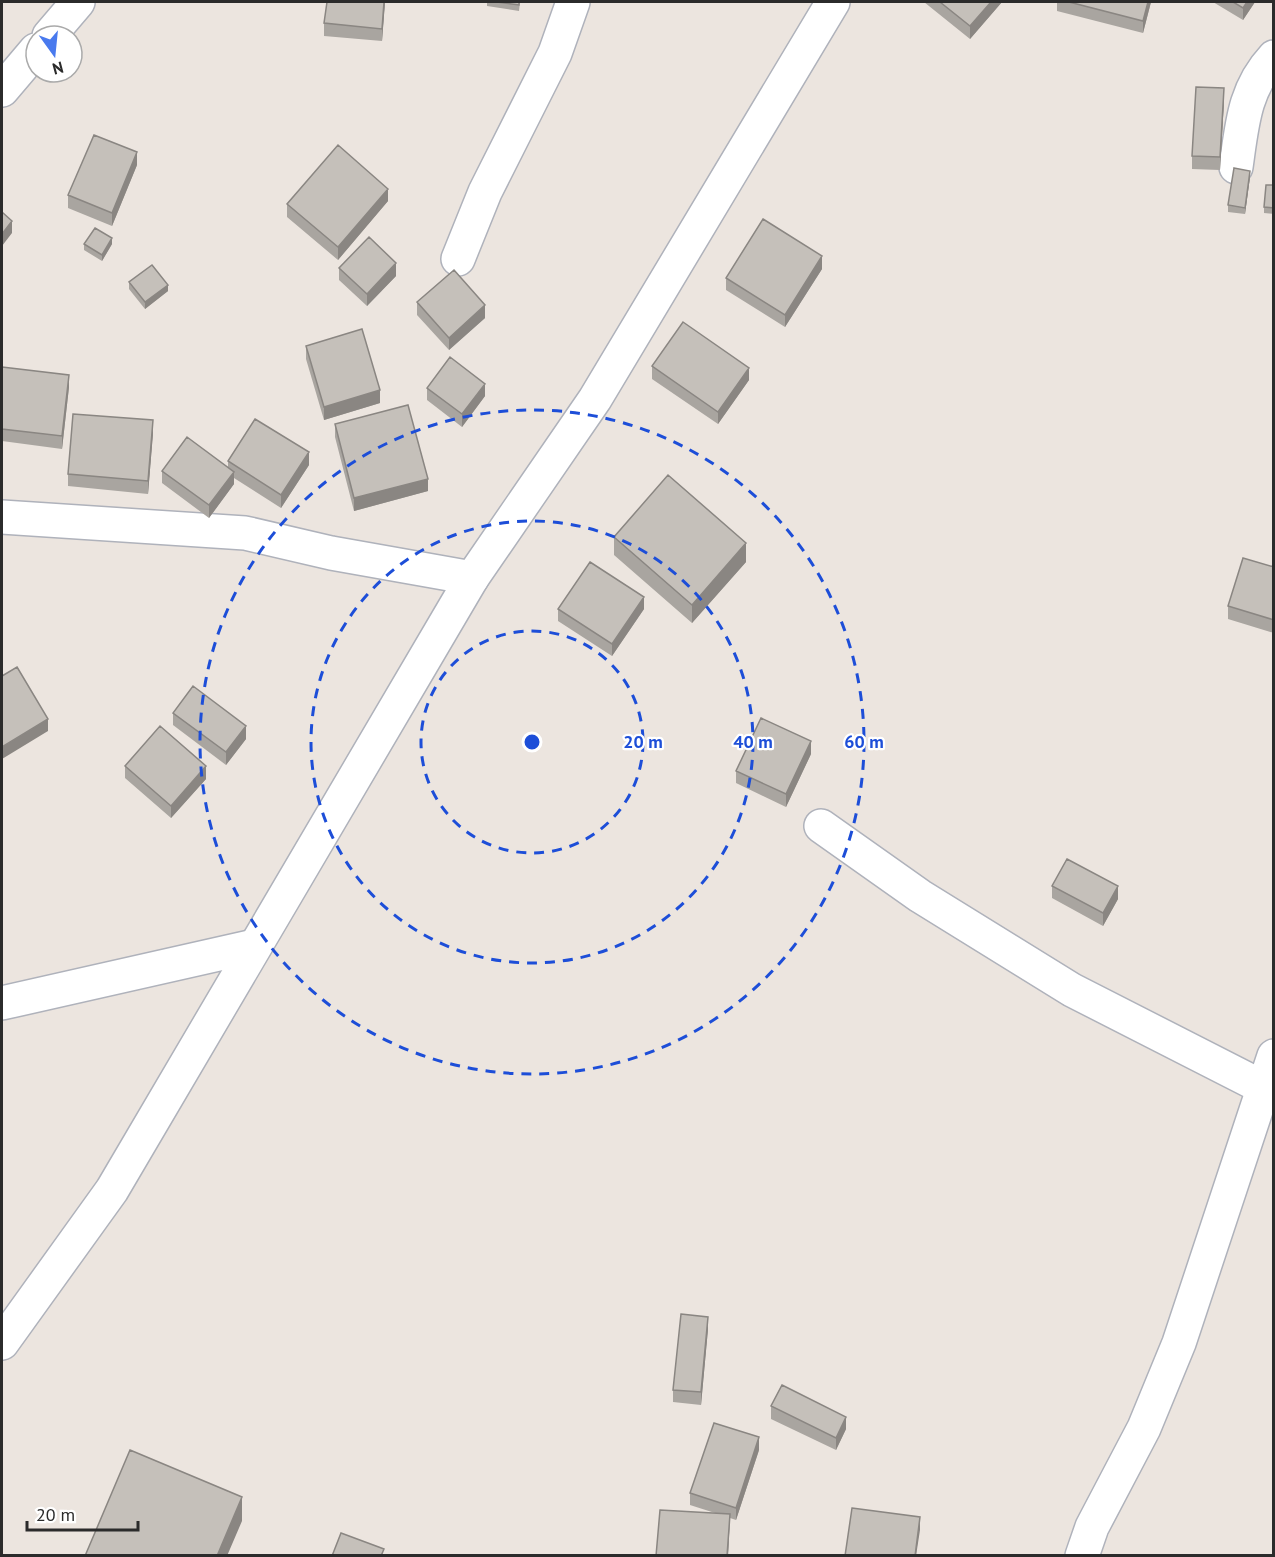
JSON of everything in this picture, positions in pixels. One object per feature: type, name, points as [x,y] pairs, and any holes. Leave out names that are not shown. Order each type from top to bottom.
[{"type":"street","points":[[59,24],[78,2]]},
{"type":"street","points":[[458,259],[484,192],[555,53],[573,2]]},
{"type":"street","points":[[2,1343],[112,1190],[472,578],[595,399],[833,2]]},
{"type":"street","points":[[1236,167],[1242,125],[1253,83],[1274,57]]},
{"type":"street","points":[[2,90],[24,64]]},
{"type":"street","points":[[2,516],[245,533],[331,553],[472,578]]},
{"type":"street","points":[[821,826],[920,896],[1072,990],[1268,1090]]},
{"type":"street","points":[[2,1003],[254,946]]},
{"type":"street","points":[[1082,1556],[1092,1527],[1144,1428],[1179,1343],[1268,1090],[1274,1056]]},
{"type":"building","points":[[327,2],[384,2],[382,29],[324,23]]},
{"type":"building","points":[[497,2],[519,2],[519,5]]},
{"type":"building","points":[[940,2],[991,2],[970,26]]},
{"type":"building","points":[[1069,2],[1148,2],[1143,21]]},
{"type":"building","points":[[1233,2],[1247,2],[1243,8]]},
{"type":"building","points":[[1196,87],[1224,88],[1220,157],[1192,156]]},
{"type":"building","points":[[94,135],[137,152],[112,213],[68,195]]},
{"type":"building","points":[[338,145],[388,189],[338,247],[287,204]]},
{"type":"building","points":[[1234,168],[1250,171],[1245,208],[1228,205]]},
{"type":"building","points":[[1266,185],[1274,185],[1274,208],[1264,207]]},
{"type":"building","points":[[2,212],[12,221],[2,234]]},
{"type":"building","points":[[763,219],[822,256],[785,315],[726,278]]},
{"type":"building","points":[[95,228],[112,238],[102,255],[84,244]]},
{"type":"building","points":[[369,237],[396,263],[367,294],[339,268]]},
{"type":"building","points":[[152,265],[168,285],[145,302],[129,282]]},
{"type":"building","points":[[454,270],[485,305],[449,338],[417,302]]},
{"type":"building","points":[[683,322],[749,368],[718,412],[652,366]]},
{"type":"building","points":[[362,329],[380,390],[324,407],[306,346]]},
{"type":"building","points":[[450,357],[485,384],[462,414],[427,388]]},
{"type":"building","points":[[2,367],[69,375],[62,436],[2,429]]},
{"type":"building","points":[[408,405],[428,479],[354,498],[335,424]]},
{"type":"building","points":[[73,414],[153,420],[148,481],[68,474]]},
{"type":"building","points":[[255,419],[309,452],[281,495],[228,461]]},
{"type":"building","points":[[187,437],[234,472],[209,505],[162,471]]},
{"type":"building","points":[[668,475],[746,543],[692,605],[614,537]]},
{"type":"building","points":[[1243,558],[1274,567],[1274,620],[1228,606]]},
{"type":"building","points":[[590,562],[644,597],[612,644],[558,609]]},
{"type":"building","points":[[17,667],[48,719],[2,747],[2,676]]},
{"type":"building","points":[[193,686],[246,726],[226,752],[173,713]]},
{"type":"building","points":[[761,718],[811,741],[786,794],[736,771]]},
{"type":"building","points":[[160,726],[206,766],[171,806],[125,766]]},
{"type":"building","points":[[1067,859],[1118,886],[1103,913],[1052,886]]},
{"type":"building","points":[[681,1314],[708,1317],[701,1392],[673,1390]]},
{"type":"building","points":[[782,1385],[846,1417],[836,1438],[771,1406]]},
{"type":"building","points":[[714,1423],[759,1437],[736,1508],[690,1493]]},
{"type":"building","points":[[130,1450],[242,1497],[217,1556],[85,1556]]},
{"type":"building","points":[[852,1508],[920,1517],[915,1556],[845,1556]]},
{"type":"building","points":[[660,1510],[730,1514],[727,1556],[656,1556]]},
{"type":"building","points":[[341,1533],[384,1549],[381,1556],[332,1556]]}]
